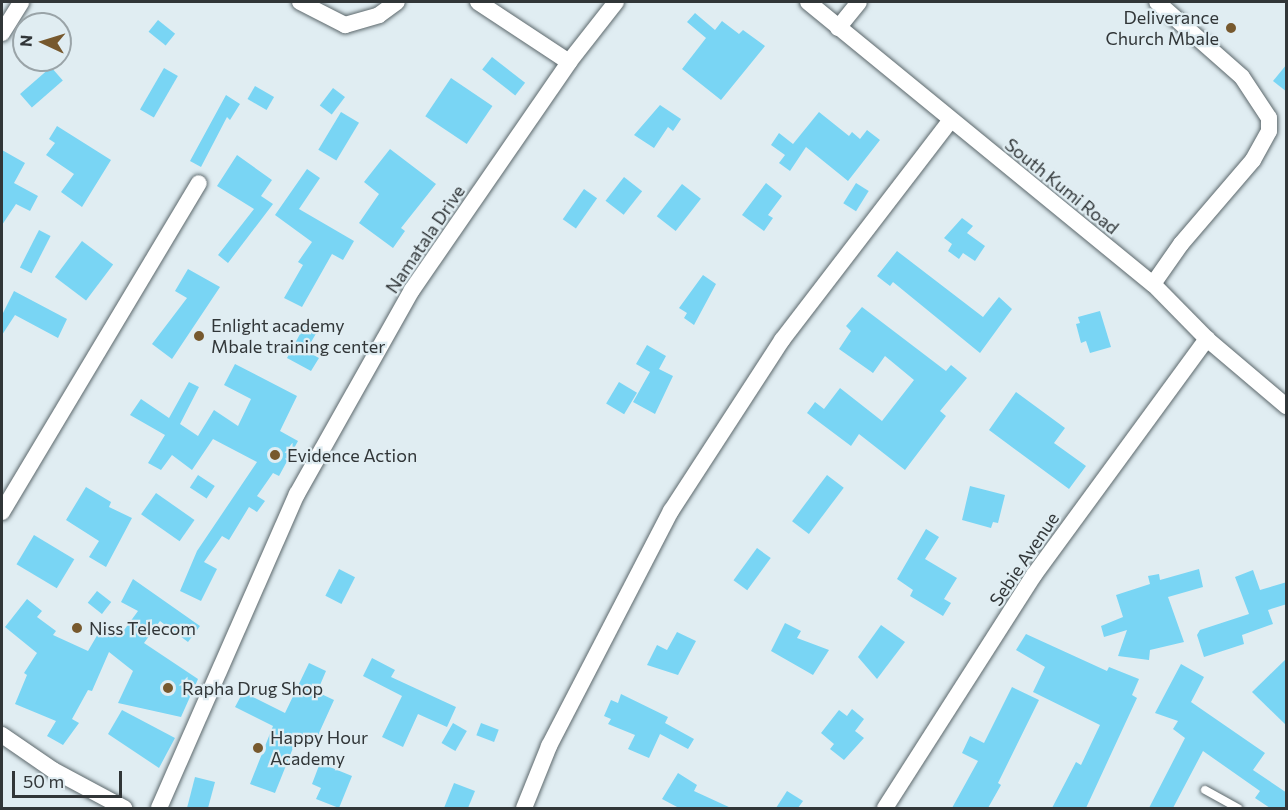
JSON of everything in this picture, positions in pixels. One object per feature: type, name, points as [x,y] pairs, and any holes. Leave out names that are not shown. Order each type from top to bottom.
[{"type":"street","points":[[2,33],[21,2]]},
{"type":"street","points":[[300,2],[345,25],[379,15],[397,2]]},
{"type":"street","points":[[478,2],[569,62]]},
{"type":"street","name":"Namatala Drive","points":[[159,808],[297,494],[412,290],[569,62],[616,2]]},
{"type":"street","name":"South Kumi Road","points":[[808,2],[950,121],[1153,284],[1207,339],[1287,406]]},
{"type":"street","points":[[838,28],[859,2]]},
{"type":"street","points":[[1153,284],[1181,244],[1253,160],[1269,131],[1269,118],[1242,77],[1157,2]]},
{"type":"street","points":[[524,808],[549,746],[671,511],[782,340],[950,121]]},
{"type":"street","points":[[2,512],[199,183]]},
{"type":"street","name":"Sebie Avenue","points":[[885,808],[1034,575],[1207,339]]},
{"type":"street","points":[[2,735],[52,770],[124,808]]},
{"type":"lane","points":[[1204,790],[1238,808]]},
{"type":"building","points":[[695,13],[715,30],[722,21],[739,34],[743,30],[765,46],[721,100],[682,69],[706,38],[687,22]]},
{"type":"building","points":[[158,20],[175,34],[166,46],[149,32]]},
{"type":"building","points":[[492,57],[525,83],[515,95],[482,70]]},
{"type":"building","points":[[1287,64],[1287,92],[1273,81]]},
{"type":"building","points":[[164,68],[178,76],[154,118],[140,110]]},
{"type":"building","points":[[45,72],[55,72],[63,81],[32,107],[20,94]]},
{"type":"building","points":[[451,78],[492,106],[467,144],[425,116]]},
{"type":"building","points":[[255,86],[274,97],[267,110],[248,99]]},
{"type":"building","points":[[333,88],[345,97],[332,115],[320,106]]},
{"type":"building","points":[[226,95],[240,104],[230,120],[227,117],[201,167],[190,161]]},
{"type":"building","points":[[660,105],[681,119],[673,131],[668,127],[654,148],[634,135]]},
{"type":"building","points":[[341,112],[359,123],[336,161],[318,150]]},
{"type":"building","points":[[819,112],[849,136],[852,132],[860,139],[867,130],[880,140],[848,181],[806,147],[790,171],[779,163],[785,155],[771,145],[779,133],[793,144]]},
{"type":"building","points":[[57,126],[111,160],[82,207],[61,192],[74,174],[46,155],[55,143],[49,139]]},
{"type":"building","points":[[390,149],[436,184],[401,228],[405,231],[393,248],[359,223],[379,194],[364,182]]},
{"type":"building","points":[[2,150],[25,163],[14,183],[38,196],[30,211],[16,204],[2,225]]},
{"type":"building","points":[[237,155],[272,180],[261,196],[273,204],[228,263],[218,255],[254,209],[217,186]]},
{"type":"building","points":[[307,169],[320,178],[299,209],[354,241],[343,260],[332,254],[302,307],[284,298],[303,265],[298,262],[312,242],[275,215]]},
{"type":"building","points":[[624,177],[642,191],[624,215],[606,201]]},
{"type":"building","points":[[766,183],[782,196],[768,215],[773,218],[764,231],[742,215]]},
{"type":"building","points":[[856,183],[869,191],[856,211],[843,203]]},
{"type":"building","points":[[682,184],[701,199],[676,231],[657,216]]},
{"type":"building","points":[[584,189],[597,198],[576,228],[563,219]]},
{"type":"building","points":[[962,218],[973,226],[967,233],[985,246],[975,261],[963,253],[959,259],[948,251],[952,244],[944,238]]},
{"type":"building","points":[[39,230],[51,236],[32,273],[20,267]]},
{"type":"building","points":[[82,241],[113,264],[86,300],[55,277]]},
{"type":"building","points":[[897,251],[983,317],[999,297],[1012,309],[980,353],[893,282],[890,286],[877,276]]},
{"type":"building","points":[[188,269],[220,287],[172,359],[152,344],[187,298],[175,291]]},
{"type":"building","points":[[703,275],[716,284],[694,325],[684,318],[687,313],[679,308]]},
{"type":"building","points":[[14,291],[67,319],[58,338],[15,315],[2,335],[2,315]]},
{"type":"building","points":[[862,307],[946,371],[951,365],[967,378],[940,411],[946,416],[905,470],[859,434],[851,446],[807,413],[815,402],[824,409],[840,388],[882,421],[914,380],[885,356],[873,373],[839,349],[851,331],[846,326]]},
{"type":"building","points":[[1100,311],[1111,347],[1090,353],[1086,341],[1081,343],[1076,324],[1080,323],[1078,317]]},
{"type":"building","points":[[306,323],[318,330],[306,351],[319,358],[311,371],[287,358]]},
{"type":"building","points":[[647,345],[666,356],[659,369],[673,376],[655,414],[633,402],[650,372],[636,364]]},
{"type":"building","points":[[235,364],[297,396],[280,431],[298,441],[279,476],[273,473],[257,496],[265,501],[257,512],[249,507],[229,540],[222,536],[204,562],[217,569],[201,601],[180,591],[197,551],[257,462],[213,439],[192,470],[172,455],[161,470],[148,463],[165,435],[130,415],[141,399],[169,418],[189,382],[199,387],[180,424],[198,436],[214,410],[238,426],[251,399],[224,385]]},
{"type":"building","points":[[619,382],[637,393],[624,414],[606,403]]},
{"type":"building","points":[[1016,392],[1065,428],[1054,443],[1086,466],[1069,489],[989,430]]},
{"type":"building","points":[[198,475],[215,486],[207,498],[190,488]]},
{"type":"building","points":[[827,475],[844,488],[809,534],[792,521]]},
{"type":"building","points":[[970,486],[1005,495],[998,523],[993,522],[991,528],[962,520]]},
{"type":"building","points":[[86,487],[111,502],[109,507],[132,518],[106,567],[89,557],[99,541],[66,520]]},
{"type":"building","points":[[156,493],[195,520],[180,541],[141,514]]},
{"type":"building","points":[[926,529],[939,537],[925,559],[957,578],[944,599],[951,603],[943,616],[910,596],[913,590],[897,579]]},
{"type":"building","points":[[34,535],[74,559],[57,588],[16,564]]},
{"type":"building","points":[[757,548],[771,558],[747,590],[733,580]]},
{"type":"building","points":[[339,569],[355,577],[341,604],[325,596]]},
{"type":"building","points":[[1199,569],[1203,587],[1168,597],[1184,642],[1150,650],[1149,660],[1118,656],[1127,630],[1104,637],[1101,626],[1123,617],[1116,595],[1150,584],[1148,576],[1159,574],[1160,580]]},
{"type":"building","points":[[1253,570],[1260,590],[1287,582],[1287,604],[1268,610],[1273,624],[1242,635],[1244,644],[1204,657],[1197,635],[1200,630],[1249,614],[1235,577]]},
{"type":"building","points":[[133,579],[200,626],[188,642],[160,621],[144,643],[198,679],[181,717],[118,703],[133,671],[109,652],[92,691],[88,690],[72,719],[79,723],[63,745],[47,736],[56,721],[15,704],[27,675],[24,673],[37,653],[5,627],[27,599],[42,611],[37,617],[56,631],[53,635],[88,651],[102,627],[119,637],[138,611],[121,602]]},
{"type":"building","points":[[97,591],[111,602],[102,614],[88,603]]},
{"type":"building","points":[[785,623],[801,631],[797,638],[829,650],[813,675],[771,651]]},
{"type":"building","points":[[881,625],[905,642],[877,679],[858,657]]},
{"type":"building","points":[[677,632],[696,641],[678,675],[647,665],[657,645],[667,650]]},
{"type":"building","points":[[1026,634],[1107,671],[1109,667],[1139,679],[1132,695],[1137,698],[1086,808],[1052,808],[1076,762],[1081,765],[1100,725],[1033,692],[1045,667],[1016,650]]},
{"type":"building","points":[[372,658],[395,670],[391,677],[456,707],[447,727],[418,714],[403,747],[382,737],[402,696],[363,676]]},
{"type":"building","points":[[1287,658],[1287,726],[1252,692]]},
{"type":"building","points":[[309,663],[326,671],[317,692],[334,700],[314,744],[297,738],[275,793],[250,784],[273,726],[235,707],[243,692],[285,713]]},
{"type":"building","points":[[1181,664],[1204,677],[1191,702],[1265,753],[1253,770],[1287,793],[1287,808],[1270,808],[1255,798],[1260,791],[1203,751],[1173,808],[1149,808],[1185,738],[1173,729],[1178,721],[1155,713]]},
{"type":"building","points":[[1012,687],[1039,700],[998,783],[1001,785],[988,808],[952,808],[978,761],[962,753],[970,736],[984,743]]},
{"type":"building","points":[[621,694],[668,717],[665,723],[694,739],[688,749],[660,734],[649,758],[628,749],[635,735],[608,724],[611,719],[604,716],[611,700],[618,703]]},
{"type":"building","points":[[852,709],[864,719],[855,731],[864,738],[844,760],[830,749],[834,744],[821,733],[839,710],[847,716]]},
{"type":"building","points":[[122,710],[175,738],[159,768],[108,734]]},
{"type":"building","points":[[453,723],[467,731],[455,751],[442,743]]},
{"type":"building","points":[[481,723],[499,730],[494,742],[476,735]]},
{"type":"building","points":[[320,763],[352,776],[339,808],[316,799],[321,788],[312,784]]},
{"type":"building","points":[[678,773],[697,785],[694,791],[731,808],[679,808],[662,799]]},
{"type":"building","points":[[195,777],[215,782],[208,808],[187,808]]},
{"type":"building","points":[[454,783],[475,791],[468,808],[444,808]]},
{"type":"building","points":[[787,791],[803,801],[798,808],[776,808]]},
{"type":"place","name":"Deliverance Church Mbale","points":[[1231,28]]},
{"type":"place","name":"Enlight academy Mbale training center","points":[[199,336]]},
{"type":"place","name":"Evidence Action","points":[[275,455]]},
{"type":"place","name":"Niss Telecom","points":[[77,628]]},
{"type":"place","name":"Rapha Drug Shop","points":[[168,688]]},
{"type":"place","name":"Happy Hour Academy","points":[[258,748]]}]
